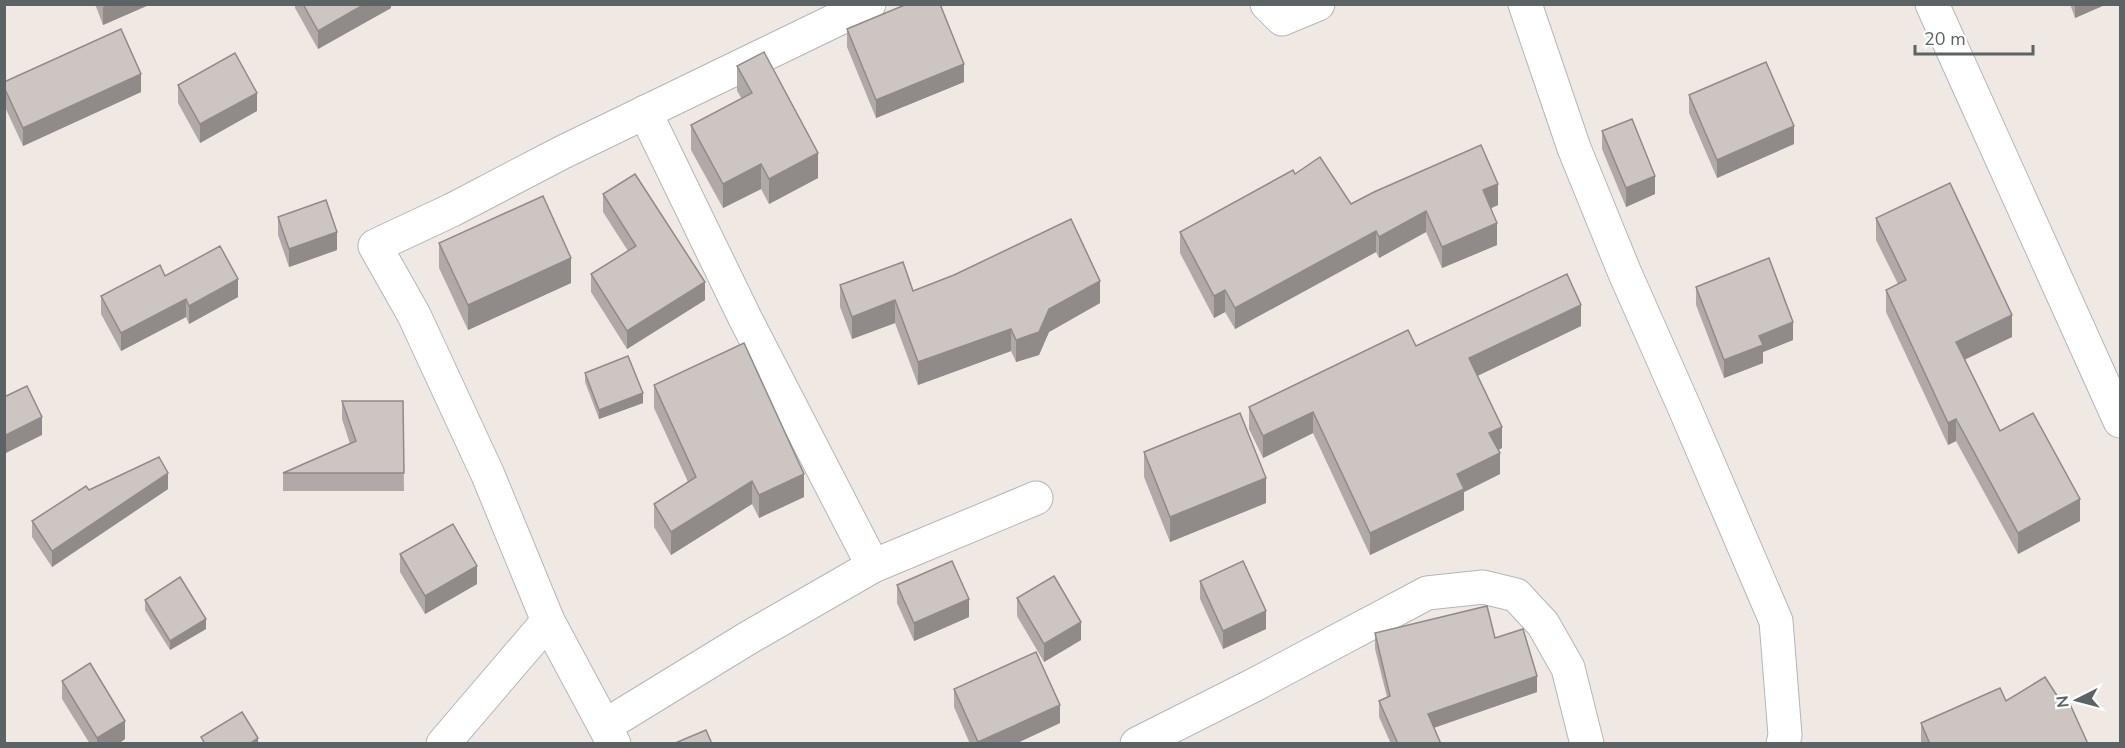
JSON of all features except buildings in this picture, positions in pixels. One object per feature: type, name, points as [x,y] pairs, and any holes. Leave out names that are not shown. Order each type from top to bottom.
[{"type":"street","points":[[868,4],[375,246],[414,315],[449,390],[488,475],[548,621],[610,734],[748,638],[873,566],[1036,498]]},
{"type":"street","points":[[1267,4],[1282,19],[1318,4]]},
{"type":"street","points":[[1525,4],[1574,148],[1624,271],[1776,621],[1785,735],[1783,744]]},
{"type":"street","points":[[1932,4],[2121,421]]},
{"type":"street","points":[[645,112],[745,318],[873,566]]},
{"type":"street","points":[[1137,744],[1427,593],[1483,587],[1516,595],[1543,624],[1568,668],[1587,744]]},
{"type":"street","points":[[443,744],[548,621]]}]
